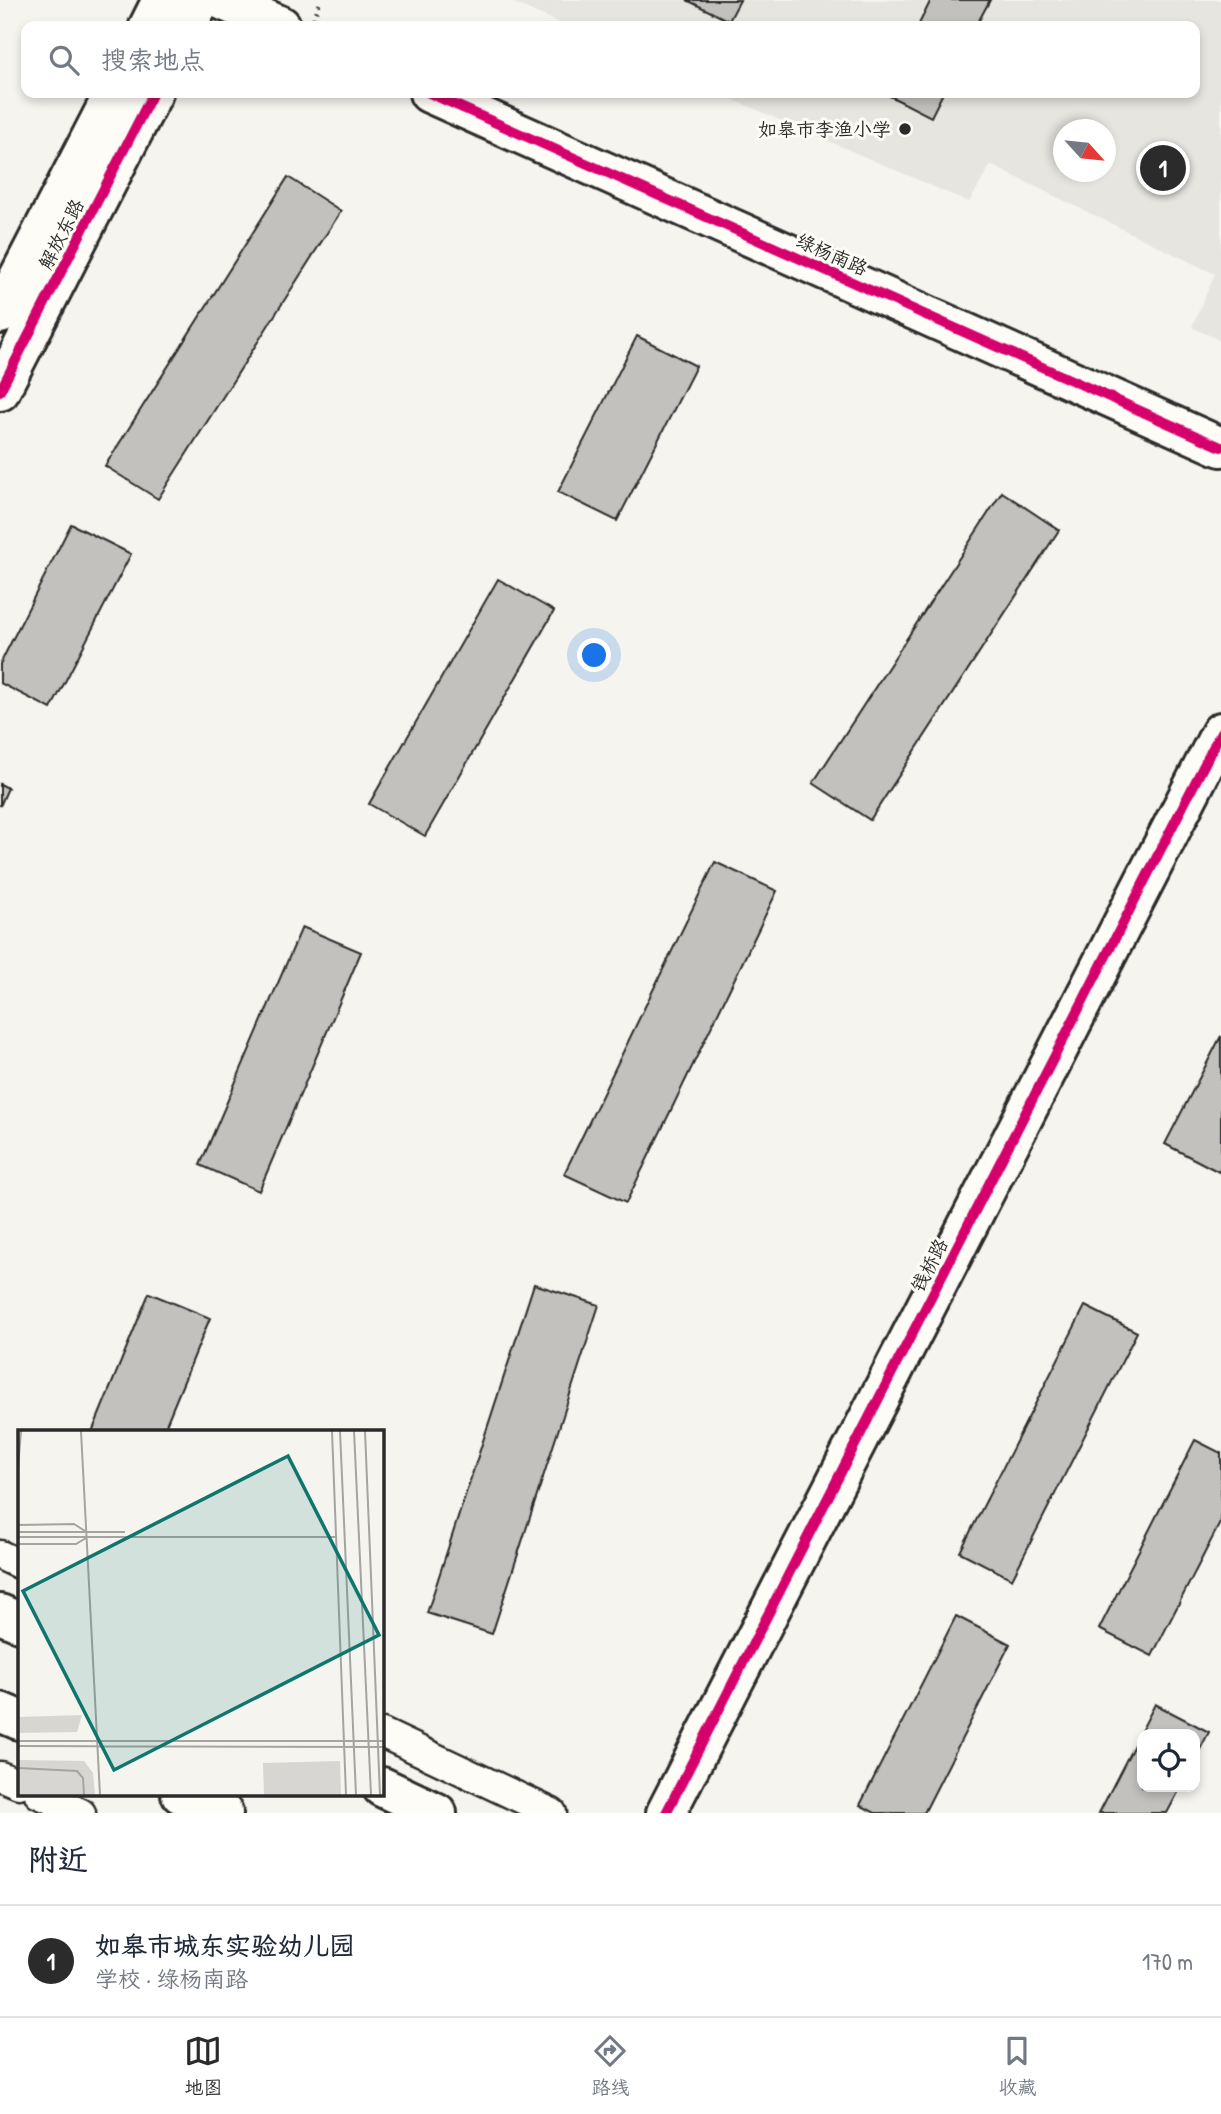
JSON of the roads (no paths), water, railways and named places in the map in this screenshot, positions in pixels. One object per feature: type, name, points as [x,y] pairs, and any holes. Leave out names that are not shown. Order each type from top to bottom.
[{"type":"street","points":[[152,21],[162,0]]},
{"type":"street","points":[[190,21],[201,0]]},
{"type":"street","points":[[222,0],[270,21]]},
{"type":"street","name":"解放东路","points":[[0,314],[111,98]]},
{"type":"street","name":"解放东路","points":[[0,391],[150,98]]},
{"type":"street","name":"绿杨南路","points":[[440,98],[1221,447]]},
{"type":"street","name":"钱桥路","points":[[666,1813],[1221,732]]},
{"type":"street","name":"钱桥路","points":[[696,1813],[1108,998],[1221,786]]},
{"type":"street","points":[[0,1555],[18,1564]]},
{"type":"street","points":[[0,1614],[18,1622]]},
{"type":"street","points":[[0,1712],[18,1720]]},
{"type":"street","points":[[383,1733],[552,1813]]},
{"type":"street","points":[[0,1776],[18,1784]]},
{"type":"street","points":[[383,1787],[438,1813]]},
{"type":"street","points":[[43,1796],[81,1813]]},
{"type":"street","points":[[185,1796],[223,1813]]},
{"type":"place","name":"如皋市李渔小学","points":[[905,129]]},
{"type":"place","name":"如皋市城东实验幼儿园","points":[[1163,168]]}]
